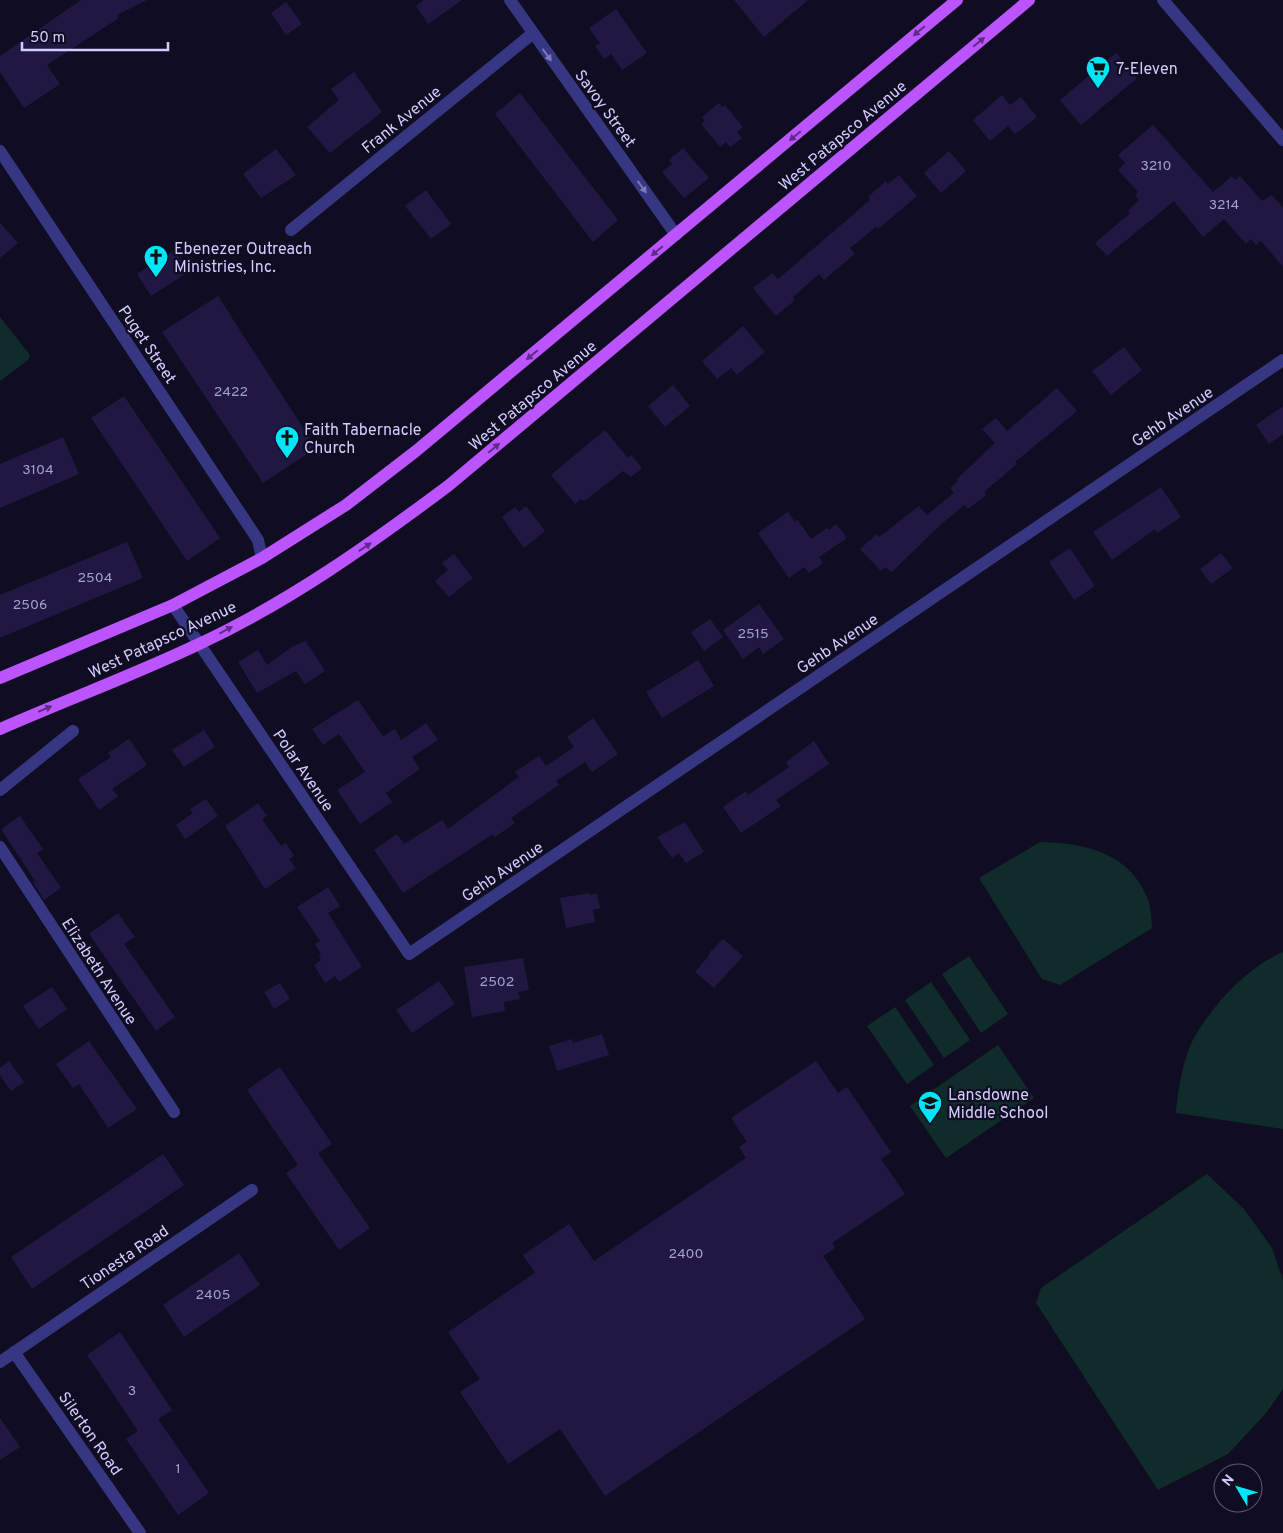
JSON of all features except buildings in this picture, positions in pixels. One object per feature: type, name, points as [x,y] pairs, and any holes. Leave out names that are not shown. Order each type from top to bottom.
[{"type":"main road","name":"West Patapsco Avenue","points":[[0,678],[173,605],[262,558],[346,505],[416,451],[957,0]]},
{"type":"main road","name":"West Patapsco Avenue","points":[[0,728],[199,644],[296,592],[374,542],[448,486],[1029,0]]},
{"type":"street","name":"Savoy Street","points":[[510,0],[532,34],[676,235]]},
{"type":"street","points":[[1163,0],[1283,140]]},
{"type":"street","name":"Frank Avenue","points":[[291,230],[532,34]]},
{"type":"street","name":"Puget Street","points":[[0,151],[258,540],[262,558]]},
{"type":"street","name":"Gehb Avenue","points":[[409,954],[1283,360]]},
{"type":"street","name":"Polar Avenue","points":[[173,605],[409,954]]},
{"type":"street","points":[[0,790],[73,731]]},
{"type":"street","name":"Elizabeth Avenue","points":[[0,847],[174,1112]]},
{"type":"street","name":"Tionesta Road","points":[[0,1362],[252,1190]]},
{"type":"street","name":"Silerton Road","points":[[14,1352],[140,1533]]},
{"type":"green space","points":[[0,317],[30,355],[28,360],[0,381]]},
{"type":"green space","points":[[1040,842],[1088,848],[1116,860],[1139,882],[1147,897],[1150,908],[1152,928],[1060,985],[1042,979],[979,878]]},
{"type":"green space","points":[[1283,952],[1283,1129],[1176,1113],[1184,1064],[1190,1046],[1202,1025],[1221,1000],[1244,977]]},
{"type":"green space","points":[[969,956],[1008,1014],[981,1033],[942,974]]},
{"type":"green space","points":[[931,982],[970,1040],[944,1058],[905,1000]]},
{"type":"green space","points":[[895,1007],[934,1065],[907,1084],[867,1026]]},
{"type":"green space","points":[[998,1045],[1034,1098],[946,1158],[910,1106]]},
{"type":"green space","points":[[1207,1174],[1244,1209],[1272,1248],[1283,1280],[1283,1389],[1267,1412],[1228,1454],[1158,1490],[1036,1303],[1041,1288]]},
{"type":"place","name":"7-Eleven","points":[[1098,89]]},
{"type":"place","name":"Ebenezer Outreach Ministries, Inc.","points":[[156,278]]},
{"type":"place","name":"Faith Tabernacle Church","points":[[287,459]]},
{"type":"place","name":"Lansdowne Middle School","points":[[930,1124]]}]
